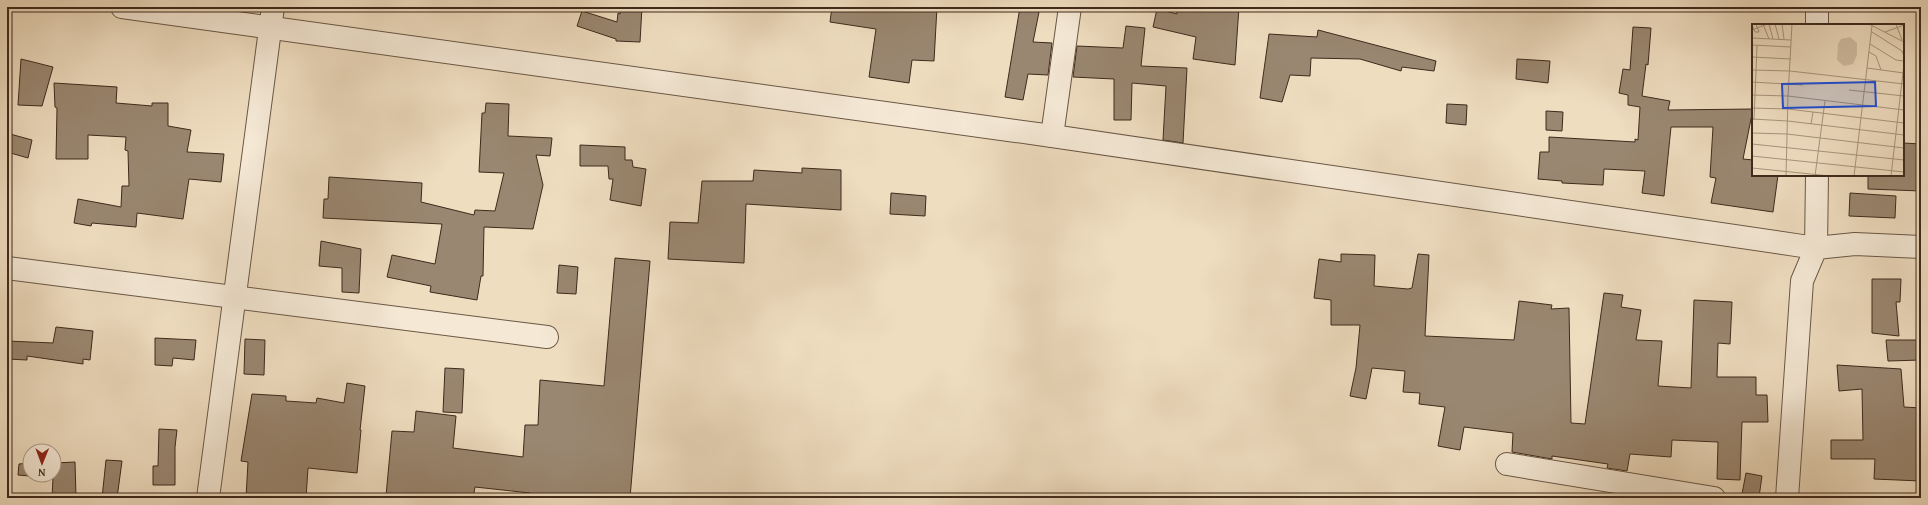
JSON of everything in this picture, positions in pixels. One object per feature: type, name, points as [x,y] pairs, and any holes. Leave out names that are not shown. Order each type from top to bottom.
[{"type":"street","points":[[122,7],[1052,136],[1816,248],[1855,244],[1921,248]]},
{"type":"street","points":[[208,498],[273,7]]},
{"type":"street","points":[[1052,136],[1070,7]]},
{"type":"street","points":[[1817,7],[1817,24]]},
{"type":"street","points":[[1787,498],[1802,282],[1816,248],[1816,176]]},
{"type":"street","points":[[7,268],[547,337]]},
{"type":"street","points":[[1508,464],[1714,498]]},
{"type":"building","points":[[621,7],[642,7],[640,42],[616,41],[616,39],[577,26],[582,11],[617,22],[618,13],[620,14]]},
{"type":"building","points":[[832,7],[937,7],[934,61],[912,60],[909,83],[869,77],[876,29],[830,22]]},
{"type":"building","points":[[1020,7],[1040,7],[1033,42],[1052,43],[1048,75],[1028,74],[1023,100],[1005,97]]},
{"type":"building","points":[[1177,7],[1239,7],[1235,65],[1193,59],[1196,37],[1153,27],[1157,9],[1177,14]]},
{"type":"building","points":[[1126,26],[1145,28],[1141,66],[1187,68],[1183,143],[1163,140],[1166,86],[1132,83],[1131,120],[1114,120],[1114,79],[1073,77],[1077,46],[1123,48]]},
{"type":"building","points":[[1633,27],[1651,28],[1648,65],[1646,64],[1642,96],[1670,101],[1668,110],[1752,109],[1743,159],[1752,160],[1752,176],[1778,176],[1773,212],[1711,203],[1716,178],[1710,177],[1713,127],[1671,127],[1664,196],[1642,193],[1645,171],[1604,169],[1603,185],[1562,183],[1562,181],[1538,179],[1540,152],[1549,152],[1549,137],[1635,142],[1635,139],[1638,140],[1640,107],[1628,105],[1628,95],[1619,93],[1623,69],[1630,70]]},
{"type":"building","points":[[1318,30],[1436,61],[1434,71],[1402,67],[1401,71],[1360,59],[1311,58],[1310,76],[1290,75],[1282,102],[1260,98],[1269,34],[1317,37]]},
{"type":"building","points":[[21,59],[53,67],[42,106],[18,105]]},
{"type":"building","points":[[1517,59],[1550,61],[1548,83],[1516,79]]},
{"type":"building","points":[[54,83],[117,87],[116,103],[152,106],[152,103],[168,103],[168,126],[191,130],[187,152],[224,154],[221,182],[189,179],[183,219],[137,213],[136,227],[92,223],[91,226],[74,223],[78,199],[121,207],[122,186],[129,186],[128,151],[125,150],[126,137],[88,135],[88,159],[56,159],[57,108],[55,107]]},
{"type":"building","points":[[486,103],[509,104],[508,136],[552,138],[550,156],[536,155],[543,185],[533,229],[484,227],[483,276],[481,276],[477,300],[430,292],[431,286],[387,277],[392,255],[435,264],[442,224],[323,218],[324,199],[328,199],[329,177],[422,183],[421,202],[474,215],[475,210],[495,211],[504,173],[479,172],[482,113],[485,113]]},
{"type":"building","points":[[1447,104],[1467,105],[1466,125],[1446,123]]},
{"type":"building","points":[[1546,111],[1563,112],[1562,131],[1546,130]]},
{"type":"building","points":[[10,134],[32,140],[28,158],[7,152]]},
{"type":"building","points":[[1904,143],[1921,144],[1921,191],[1868,189],[1868,176],[1904,176]]},
{"type":"building","points":[[580,145],[625,147],[625,160],[632,160],[633,167],[646,169],[641,206],[610,200],[613,179],[609,179],[608,166],[580,166]]},
{"type":"building","points":[[802,168],[841,170],[841,210],[746,204],[744,263],[668,259],[670,222],[698,223],[702,181],[753,181],[754,170],[802,173]]},
{"type":"building","points":[[891,193],[926,196],[925,216],[890,214]]},
{"type":"building","points":[[1850,193],[1896,196],[1895,218],[1849,216]]},
{"type":"building","points":[[321,241],[361,249],[359,293],[342,292],[342,268],[319,266]]},
{"type":"building","points":[[1341,254],[1375,255],[1374,286],[1408,289],[1412,288],[1418,254],[1429,255],[1425,336],[1514,340],[1519,301],[1552,305],[1551,309],[1569,308],[1571,423],[1585,424],[1604,293],[1623,295],[1621,307],[1641,310],[1636,340],[1662,341],[1658,386],[1691,388],[1694,300],[1732,302],[1730,344],[1718,343],[1717,377],[1756,377],[1756,395],[1767,395],[1768,422],[1742,422],[1740,480],[1717,479],[1718,442],[1672,440],[1671,457],[1630,454],[1627,471],[1607,468],[1608,464],[1552,456],[1552,459],[1512,452],[1513,433],[1464,427],[1460,450],[1438,446],[1445,407],[1419,404],[1420,393],[1403,392],[1405,371],[1372,368],[1366,399],[1350,396],[1356,368],[1360,325],[1331,325],[1331,300],[1314,298],[1319,259],[1341,262]]},
{"type":"building","points":[[615,258],[650,261],[630,498],[529,498],[530,493],[475,487],[473,498],[386,496],[392,431],[414,432],[416,411],[456,416],[453,448],[523,457],[525,425],[538,425],[540,380],[604,386]]},
{"type":"building","points":[[559,265],[578,267],[576,294],[557,293]]},
{"type":"building","points":[[1872,279],[1901,279],[1900,302],[1896,302],[1899,336],[1872,333]]},
{"type":"building","points":[[56,327],[93,331],[90,360],[83,359],[83,364],[27,356],[27,360],[7,359],[7,341],[53,343]]},
{"type":"building","points":[[155,338],[196,340],[194,360],[173,358],[172,366],[155,365]]},
{"type":"building","points":[[245,339],[265,340],[264,375],[244,374]]},
{"type":"building","points":[[1886,340],[1921,340],[1921,360],[1888,361]]},
{"type":"building","points":[[1837,365],[1901,369],[1904,407],[1921,408],[1921,481],[1874,479],[1875,459],[1831,459],[1831,440],[1863,440],[1862,389],[1839,391]]},
{"type":"building","points":[[445,368],[464,369],[462,413],[443,412]]},
{"type":"building","points":[[347,383],[365,386],[357,473],[308,468],[306,498],[246,498],[248,462],[241,461],[252,394],[286,396],[286,401],[316,403],[317,398],[344,403]]},
{"type":"building","points":[[159,429],[177,430],[175,447],[175,485],[153,485],[153,466],[158,466]]},
{"type":"building","points":[[106,460],[122,461],[117,498],[102,498]]},
{"type":"building","points":[[75,462],[76,498],[52,498],[53,483],[62,483],[62,463]]},
{"type":"building","points":[[19,464],[22,464],[22,475],[18,475]]},
{"type":"building","points":[[1746,473],[1762,476],[1759,497],[1742,494]]}]
